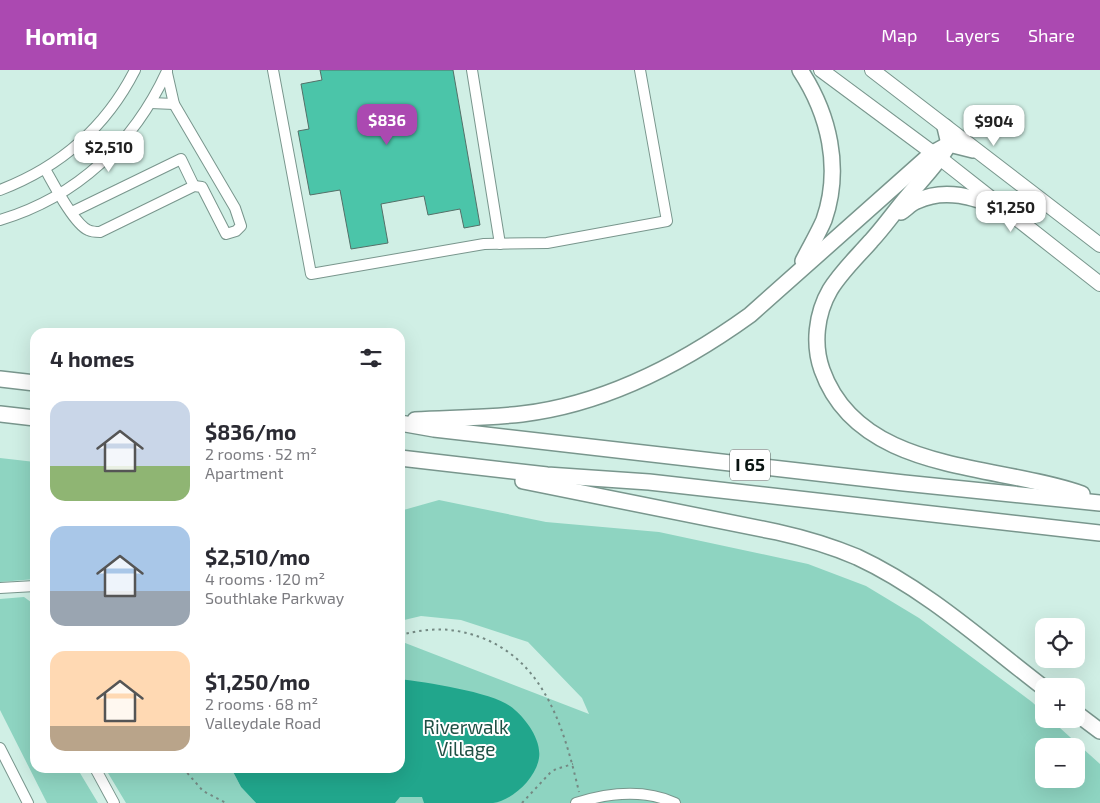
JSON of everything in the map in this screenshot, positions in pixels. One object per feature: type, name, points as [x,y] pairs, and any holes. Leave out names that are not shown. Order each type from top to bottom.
[{"type":"highway","points":[[798,271],[824,219],[832,173],[831,151],[824,120],[809,85],[800,70]]},
{"type":"highway","points":[[945,126],[949,144]]},
{"type":"highway","points":[[405,422],[522,414],[573,404],[625,387],[678,362],[750,315],[798,271],[949,144]]},
{"type":"highway","points":[[949,144],[973,150]]},
{"type":"highway","points":[[936,156],[893,216],[842,273],[822,308],[817,329],[820,362],[832,395],[844,411],[872,434],[910,452],[1046,483],[1100,502]]},
{"type":"highway","points":[[893,216],[916,201],[928,197],[952,194],[967,196],[1002,208]]},
{"type":"highway","points":[[0,379],[30,382]]},
{"type":"highway","points":[[0,414],[30,417]]},
{"type":"highway","name":"I 65","points":[[405,423],[434,429],[896,482],[1100,502]]},
{"type":"highway","name":"I 65","points":[[405,459],[547,475],[649,482],[1100,533]]},
{"type":"highway","points":[[464,466],[535,483],[777,532],[832,548],[857,558],[922,595],[953,616],[1035,681]]},
{"type":"highway","points":[[1085,720],[1100,731]]},
{"type":"main road","points":[[821,70],[936,156],[1100,284]]},
{"type":"main road","points":[[872,70],[973,150],[1100,245]]},
{"type":"street","points":[[0,190],[45,168],[72,150],[100,123],[115,104],[135,70]]},
{"type":"street","points":[[273,70],[311,274],[484,244],[547,243],[667,221],[640,70]]},
{"type":"street","points":[[472,70],[500,244]]},
{"type":"street","points":[[45,168],[60,195],[88,230],[100,232],[194,186],[202,187],[226,234],[236,231],[241,226],[235,208],[174,104],[167,71]]},
{"type":"street","points":[[0,220],[25,212],[60,195],[89,174],[108,157],[140,120],[167,71]]},
{"type":"street","points":[[150,103],[174,104]]},
{"type":"street","points":[[72,212],[181,159],[194,186]]},
{"type":"street","points":[[0,588],[30,586]]},
{"type":"street","points":[[0,748],[28,803]]},
{"type":"street","points":[[98,773],[114,803]]},
{"type":"street","points":[[579,802],[609,795],[631,794],[652,796],[675,803]]},
{"type":"path","points":[[405,634],[428,629],[465,631],[514,655],[543,689],[563,733],[573,764],[579,802]]},
{"type":"path","points":[[522,803],[556,768],[573,764]]},
{"type":"path","points":[[187,773],[203,791],[226,803]]},
{"type":"green space","points":[[0,458],[30,461],[30,579],[0,582]]},
{"type":"green space","name":"Riverwalk Village","points":[[439,500],[546,522],[659,532],[808,564],[866,586],[919,618],[1032,702],[1035,705],[1035,728],[1060,728],[1071,738],[1035,738],[1035,788],[1085,788],[1085,750],[1100,764],[1100,803],[321,803],[389,773],[405,773],[405,643],[589,714],[582,698],[528,642],[461,620],[421,616],[405,620],[405,510]]},
{"type":"green space","points":[[24,597],[30,601],[30,769],[0,710],[0,599]]},
{"type":"green space","points":[[32,773],[80,773],[98,803],[47,803]]},
{"type":"green space","points":[[108,773],[234,773],[241,787],[256,803],[126,803]]},
{"type":"shaded area","points":[[405,680],[473,692],[501,701],[521,716],[531,729],[538,743],[539,758],[537,766],[528,780],[516,793],[493,803],[424,803],[422,797],[400,797],[395,803],[256,803],[241,787],[234,773],[405,773]]},
{"type":"building","points":[[320,70],[453,70],[480,225],[464,228],[460,209],[428,215],[424,196],[381,204],[388,243],[351,249],[340,190],[310,195],[298,131],[309,129],[301,84],[322,80]]}]
